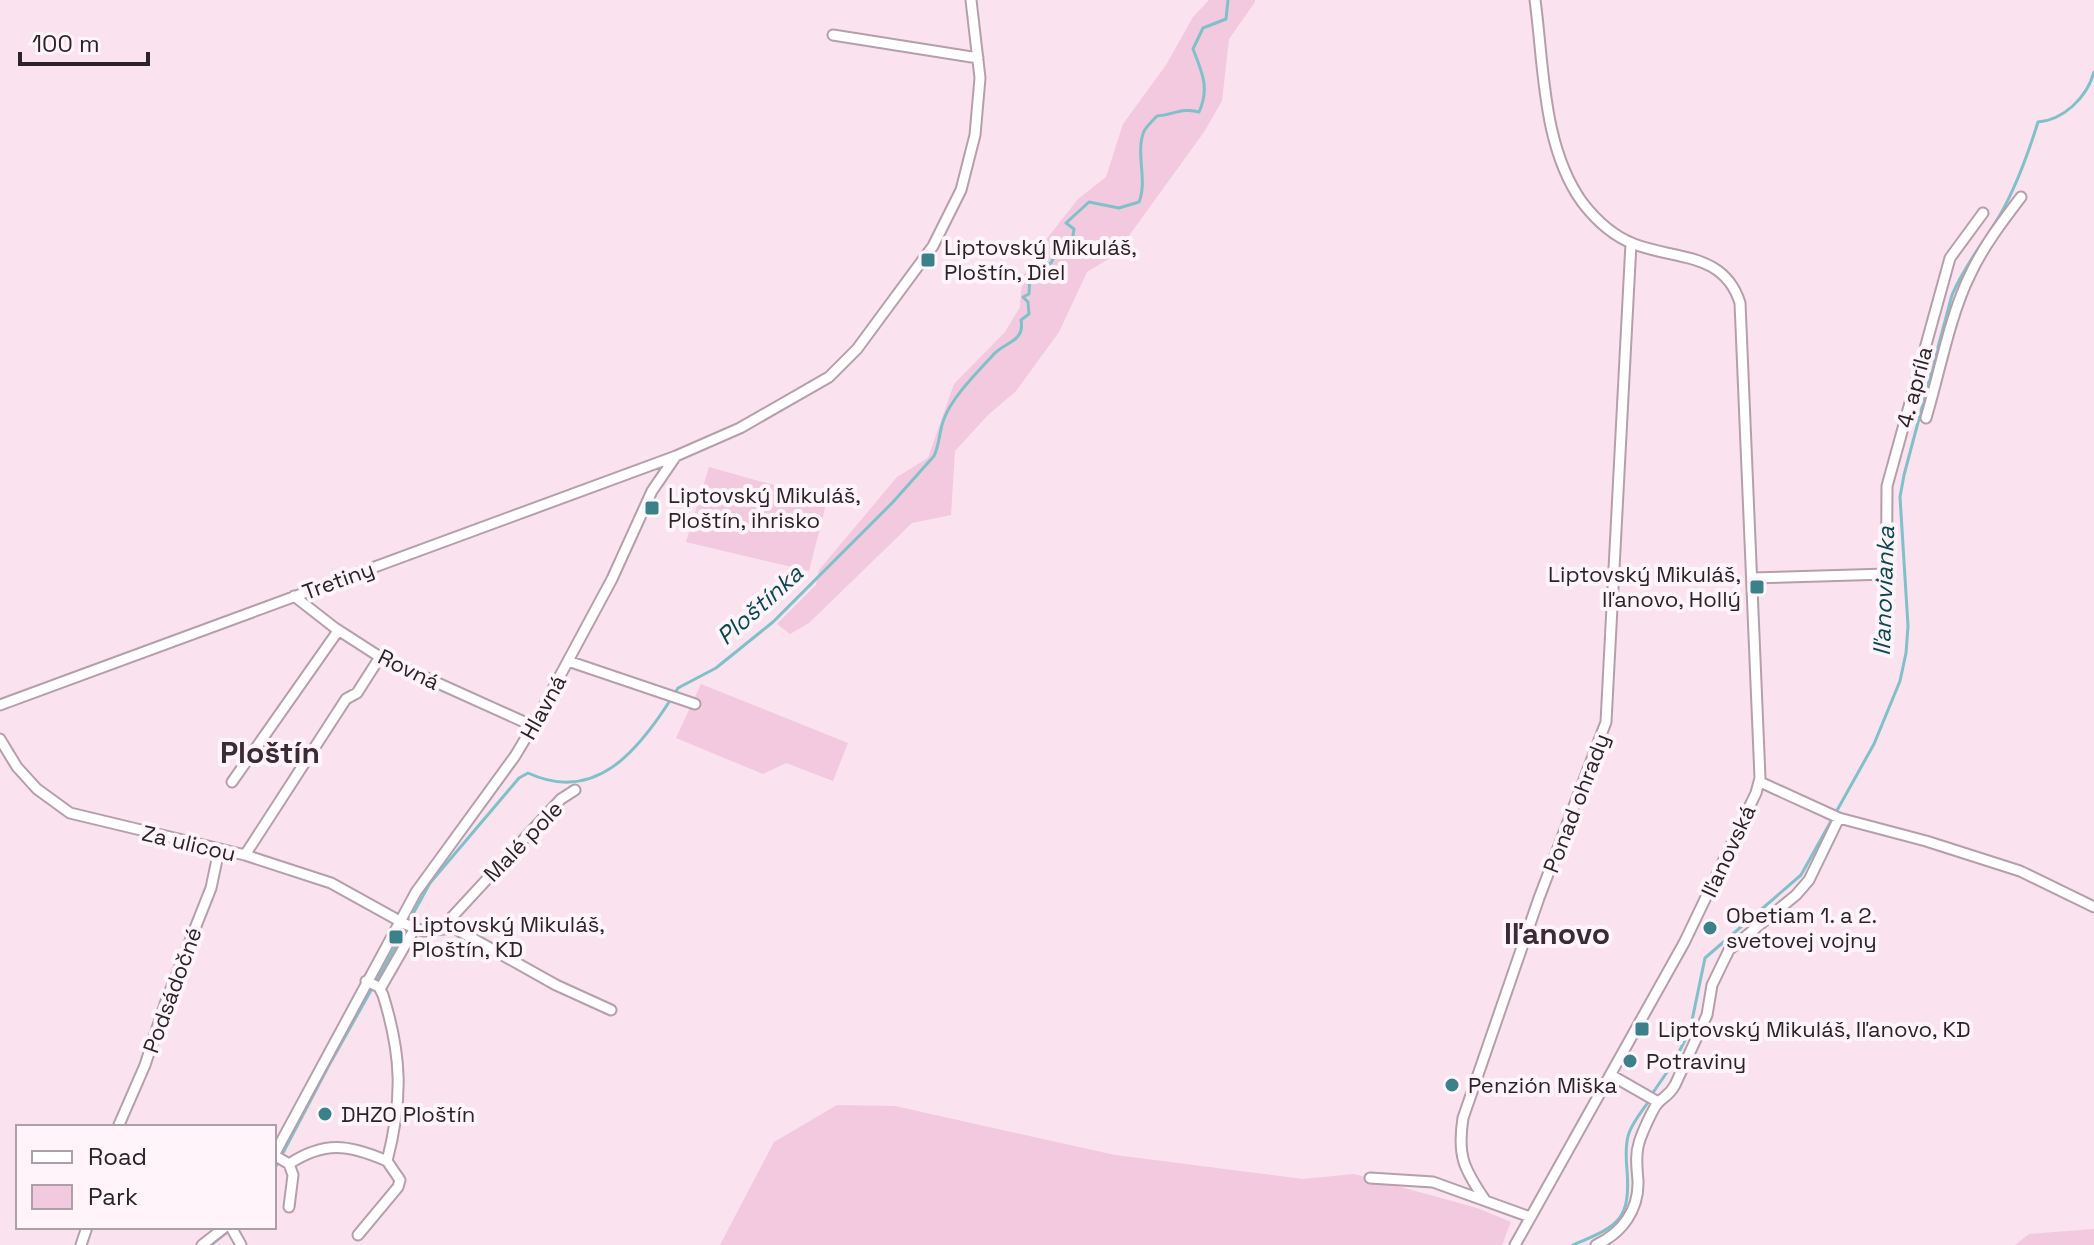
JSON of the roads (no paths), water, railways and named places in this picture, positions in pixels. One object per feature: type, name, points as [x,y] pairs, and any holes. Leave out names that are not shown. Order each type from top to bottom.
[{"type":"street","name":"Tretiny","points":[[0,705],[676,456],[740,428],[829,377],[857,349],[908,283],[950,216],[966,175],[980,98],[971,0]]},
{"type":"street","points":[[1535,0],[1551,121],[1565,170],[1580,199],[1597,219],[1631,243]]},
{"type":"street","points":[[833,35],[978,58]]},
{"type":"street","name":"4. apríla","points":[[1886,645],[1886,491],[1938,342],[1969,276],[2021,197]]},
{"type":"street","name":"4. apríla","points":[[1926,418],[1953,251],[1983,213]]},
{"type":"street","name":"Iľanovská","points":[[1515,1245],[1694,924],[1760,782],[1742,323],[1736,291],[1721,271],[1707,263],[1631,243]]},
{"type":"street","name":"Ponad ohrady","points":[[1485,1200],[1467,1174],[1461,1158],[1463,1118],[1539,898],[1606,722],[1631,243]]},
{"type":"street","name":"Hlavná","points":[[408,924],[416,892],[515,756],[533,726],[612,579],[652,491],[676,456]]},
{"type":"street","points":[[1752,578],[1887,574]]},
{"type":"street","name":"Rovná","points":[[294,596],[338,631],[380,657],[533,726]]},
{"type":"street","points":[[232,782],[338,631]]},
{"type":"street","points":[[245,855],[346,699],[357,693],[380,657]]},
{"type":"street","points":[[568,661],[695,704]]},
{"type":"street","name":"Za ulicou","points":[[0,739],[17,767],[37,789],[70,813],[245,855],[331,883],[408,924]]},
{"type":"street","points":[[1760,782],[1834,816],[2020,871],[2094,907]]},
{"type":"street","name":"Malé pole","points":[[441,929],[561,799],[575,790]]},
{"type":"street","points":[[1611,1075],[1654,1099],[1669,1096],[1707,1015],[1712,985],[1729,950],[1796,895],[1809,880],[1834,816]]},
{"type":"street","name":"Podsádočné","points":[[119,1125],[145,1065],[169,991],[211,888],[219,850]]},
{"type":"street","points":[[408,924],[429,932],[450,927],[459,930],[556,985],[611,1010]]},
{"type":"street","points":[[387,1161],[398,1103],[399,1059],[390,1018],[374,985],[394,932],[408,924]]},
{"type":"street","points":[[281,1159],[408,924]]},
{"type":"street","points":[[1596,1245],[1620,1229],[1634,1208],[1639,1143],[1654,1099]]},
{"type":"street","points":[[281,1159],[325,1146],[356,1150],[387,1161],[400,1180],[398,1187],[358,1235]]},
{"type":"street","points":[[281,1159],[293,1175],[289,1207]]},
{"type":"street","points":[[1370,1178],[1433,1182],[1530,1217]]},
{"type":"street","points":[[202,1245],[225,1229]]},
{"type":"waterway","name":"Ploštínka","points":[[675,693],[678,688],[716,668],[773,622],[893,502],[934,456],[942,424],[953,402],[993,355],[1020,333],[1021,320],[1029,314],[1028,302],[1023,297],[1029,294],[1030,274],[1051,263],[1058,249],[1072,241],[1074,229],[1066,223],[1089,202],[1119,208],[1139,202],[1144,131],[1157,116],[1183,111],[1199,112],[1204,88],[1193,49],[1203,28],[1226,19],[1228,0]]},
{"type":"waterway","name":"Iľanovianka","points":[[1652,1094],[1674,1062],[1690,1030],[1705,958],[1801,875],[1874,744],[1900,681],[1906,653],[1908,626],[1900,497],[1952,295],[2006,204],[2038,122],[2056,117],[2073,106],[2091,82],[2094,72]]},
{"type":"waterway","name":"Ploštínka","points":[[409,921],[430,883],[519,778],[528,773],[552,781],[574,782],[594,777],[629,753],[671,699]]},
{"type":"waterway","name":"Ploštínka","points":[[276,1166],[406,928]]},
{"type":"waterway","name":"Iľanovianka","points":[[1573,1245],[1601,1233],[1623,1212],[1628,1187],[1628,1137],[1649,1101]]},
{"type":"waterway","name":"Ploštínka","points":[[211,1245],[226,1233]]},
{"type":"place","name":"Liptovský Mikuláš, Ploštín, Diel","points":[[928,260]]},
{"type":"place","name":"Liptovský Mikuláš, Ploštín, ihrisko","points":[[652,508]]},
{"type":"place","name":"Liptovský Mikuláš, Iľanovo, Hollý","points":[[1757,587]]},
{"type":"place","name":"Obetiam 1. a 2. svetovej vojny","points":[[1710,928]]},
{"type":"place","name":"Liptovský Mikuláš, Ploštín, KD","points":[[396,937]]},
{"type":"place","name":"Liptovský Mikuláš, Iľanovo, KD","points":[[1642,1029]]},
{"type":"place","name":"Potraviny","points":[[1630,1061]]},
{"type":"place","name":"Penzión Miška","points":[[1452,1085]]},
{"type":"place","name":"DHZO Ploštín","points":[[325,1114]]},
{"type":"district","name":"Ploštín","points":[[270,753]]},
{"type":"district","name":"Iľanovo","points":[[1557,934]]}]
